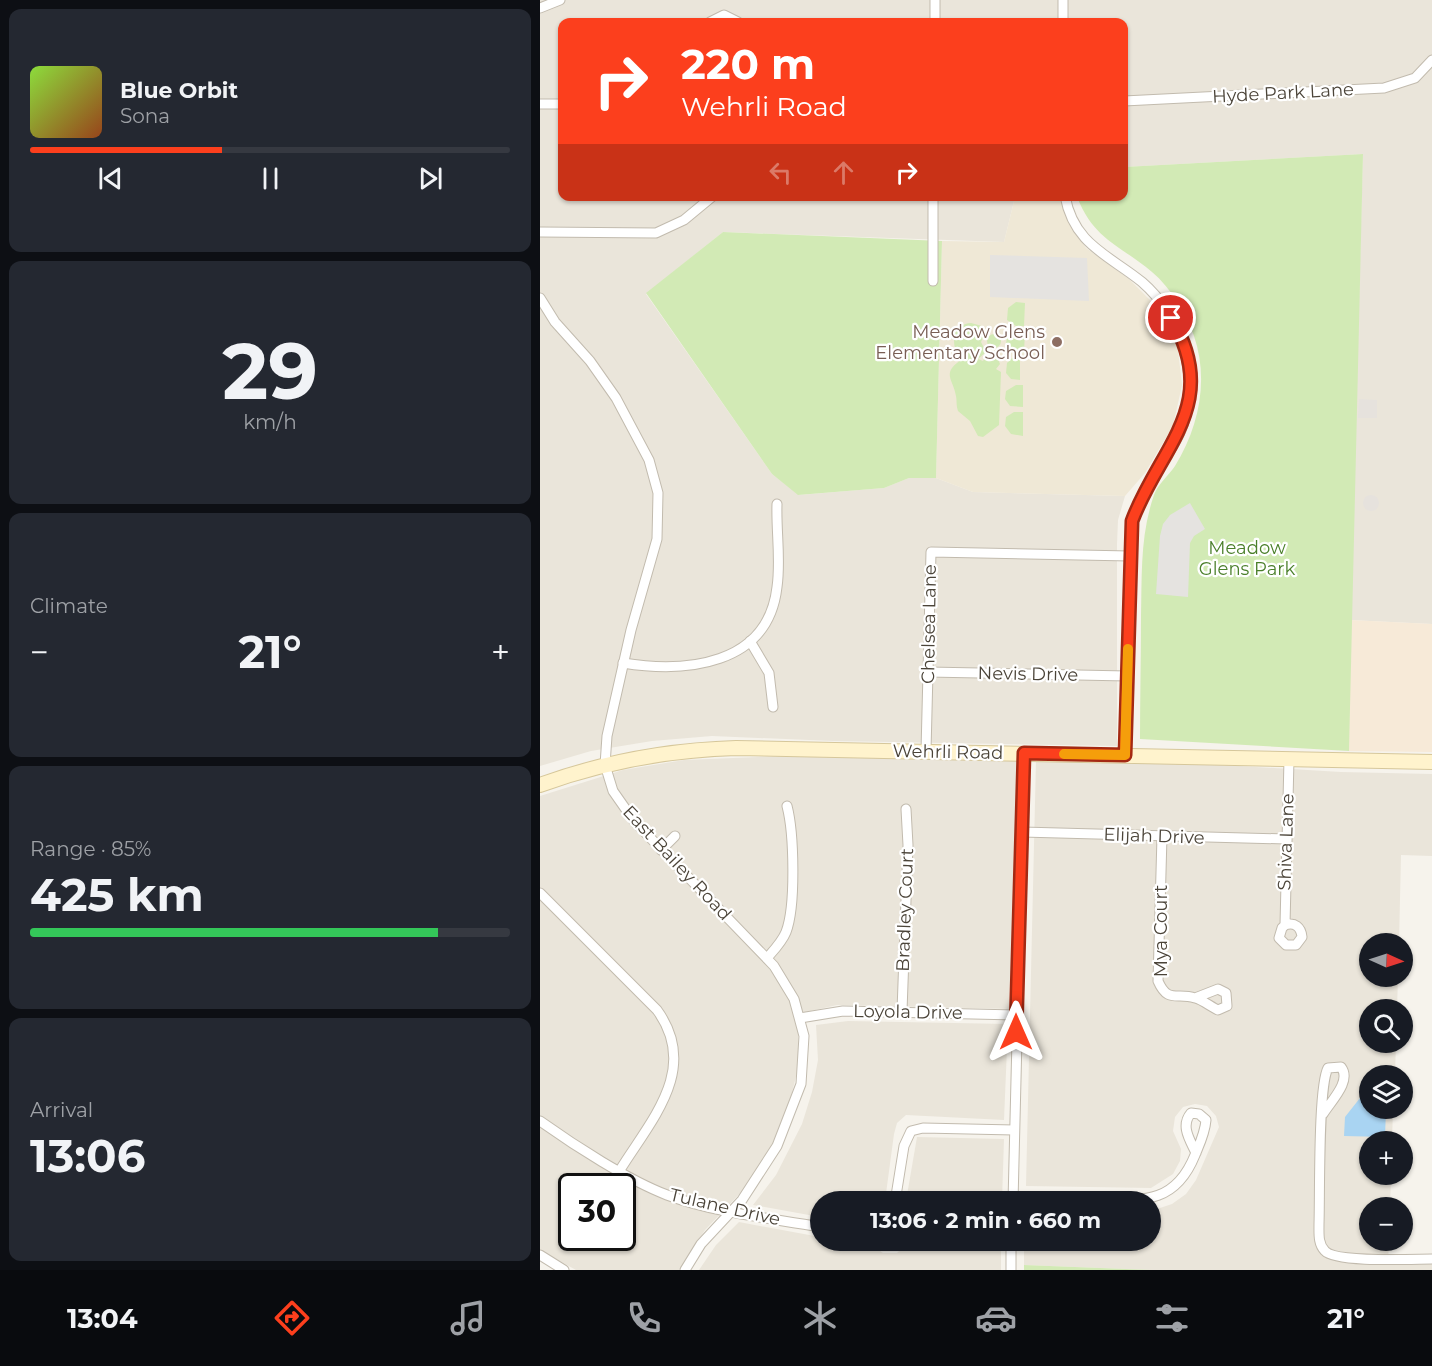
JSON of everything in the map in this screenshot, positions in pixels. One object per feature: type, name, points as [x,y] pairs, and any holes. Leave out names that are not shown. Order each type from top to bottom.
[{"type":"street","points":[[540,8],[560,0]]},
{"type":"street","points":[[935,0],[935,18]]},
{"type":"street","points":[[1063,0],[1063,18]]},
{"type":"street","name":"Hyde Park Lane","points":[[1128,101],[1384,88],[1415,78],[1432,60]]},
{"type":"street","points":[[540,104],[558,104]]},
{"type":"street","points":[[540,232],[656,233],[684,220],[707,201]]},
{"type":"street","points":[[933,201],[933,281]]},
{"type":"street","points":[[1066,201],[1071,217],[1095,250],[1130,273],[1161,303],[1184,347],[1189,374],[1185,421],[1139,502],[1132,521],[1125,755]]},
{"type":"street","name":"East Bailey Road","points":[[540,298],[544,311],[616,398],[649,460],[659,502],[657,539],[623,663],[607,736],[605,765],[614,791],[625,811],[767,958],[788,986],[801,1018],[804,1036],[803,1068],[792,1113],[770,1158],[732,1211],[701,1244],[685,1270]]},
{"type":"street","points":[[623,663],[663,669],[691,667],[722,658],[750,641],[769,614],[777,588],[777,504]]},
{"type":"street","name":"Chelsea Lane","points":[[927,751],[931,552],[1130,556]]},
{"type":"street","points":[[750,641],[769,673],[773,707]]},
{"type":"street","name":"Nevis Drive","points":[[928,672],[1127,676]]},
{"type":"street","name":"Wehrli Road","points":[[540,785],[605,765],[676,752],[712,749],[927,751],[1432,762]]},
{"type":"street","points":[[1013,1191],[1024,753]]},
{"type":"street","name":"Shiva Lane","points":[[1285,925],[1288,759]]},
{"type":"street","points":[[767,958],[783,939],[789,922],[792,835],[787,806]]},
{"type":"street","name":"Bradley Court","points":[[902,1011],[908,845],[906,809]]},
{"type":"street","name":"Elijah Drive","points":[[1022,832],[1286,840]]},
{"type":"street","points":[[662,850],[675,836]]},
{"type":"street","name":"Mya Court","points":[[1162,836],[1158,981],[1162,992],[1172,996],[1195,998]]},
{"type":"street","points":[[540,893],[657,1010],[666,1022],[674,1043],[675,1063],[669,1089],[620,1170]]},
{"type":"street","name":"Loyola Drive","points":[[801,1018],[835,1011],[1016,1015]]},
{"type":"street","points":[[1323,1114],[1346,1080],[1346,1072],[1341,1067],[1328,1068],[1324,1075],[1319,1239],[1323,1249],[1338,1257],[1432,1259]]},
{"type":"street","name":"Tulane Drive","points":[[540,1121],[620,1170],[669,1195],[732,1211],[810,1225]]},
{"type":"street","points":[[897,1191],[904,1146],[911,1131],[923,1128],[1014,1130]]},
{"type":"street","points":[[1161,1194],[1175,1187],[1190,1168],[1196,1153]]},
{"type":"street","points":[[1011,1251],[1011,1270]]},
{"type":"street","points":[[540,1255],[564,1270]]},
{"type":"shaded area","points":[[540,0],[1432,0],[1432,624],[1350,620],[1363,154],[1128,167],[1128,18],[558,18],[558,201],[1014,201],[1004,242],[723,232],[646,294],[772,474],[799,495],[884,488],[909,478],[936,478],[973,492],[1125,496],[1118,520],[1117,544],[1117,746],[833,741],[712,736],[652,741],[591,751],[540,766]]},
{"type":"shaded area","name":"Meadow Glens Elementary School","points":[[1014,201],[1062,201],[1072,228],[1086,248],[1129,279],[1150,300],[1173,335],[1178,350],[1182,385],[1173,426],[1145,473],[1125,496],[973,492],[936,478],[942,241],[1004,242]]},
{"type":"shaded area","points":[[990,255],[1087,258],[1089,301],[990,297]]},
{"type":"shaded area","points":[[1359,399],[1377,400],[1377,418],[1358,418]]},
{"type":"shaded area","points":[[1371,495],[1377,497],[1379,503],[1377,509],[1371,511],[1365,509],[1363,503],[1365,497]]},
{"type":"shaded area","points":[[1190,503],[1205,529],[1194,536],[1190,543],[1188,597],[1156,594],[1163,524],[1170,515]]},
{"type":"shaded area","points":[[1350,620],[1432,624],[1432,752],[1349,751]]},
{"type":"shaded area","points":[[784,756],[1020,757],[1012,1009],[837,1005],[793,1015],[798,1031],[799,1065],[787,1112],[768,1153],[745,1188],[705,1230],[679,1270],[576,1270],[540,1250],[540,796],[623,770],[684,760]]},
{"type":"shaded area","points":[[1036,760],[1155,761],[1341,772],[1432,774],[1432,856],[1401,855],[1399,933],[1359,933],[1359,987],[1398,987],[1397,999],[1359,999],[1359,1053],[1396,1053],[1395,1065],[1359,1065],[1359,1119],[1393,1119],[1392,1131],[1359,1131],[1359,1185],[1391,1185],[1390,1197],[1359,1197],[1359,1251],[1389,1251],[1388,1263],[1432,1264],[1432,1270],[1151,1270],[1024,1265],[1024,1251],[1161,1251],[1161,1208],[1172,1204],[1186,1194],[1196,1180],[1219,1127],[1216,1116],[1207,1106],[1195,1104],[1183,1107],[1175,1117],[1173,1131],[1181,1149],[1180,1161],[1173,1174],[1151,1188],[1026,1186]]},
{"type":"shaded area","points":[[848,1021],[1008,1024],[1004,1120],[906,1115],[897,1123],[894,1134],[886,1191],[810,1191],[810,1215],[753,1205],[776,1175],[802,1124],[812,1092],[818,1060],[816,1025]]},
{"type":"shaded area","points":[[917,1137],[1004,1139],[1002,1191],[908,1191]]},
{"type":"shaded area","points":[[739,1222],[810,1235],[810,1251],[897,1253],[899,1251],[1001,1251],[1001,1270],[699,1270],[716,1245]]},
{"type":"green space","name":"Meadow Glens Park","points":[[1363,154],[1349,751],[1140,739],[1142,570],[1146,525],[1156,491],[1175,466],[1196,419],[1201,369],[1194,336],[1182,309],[1171,293],[1152,272],[1100,233],[1079,201],[1128,201],[1128,167]]},
{"type":"green space","points":[[723,232],[942,241],[936,478],[909,478],[884,488],[798,495],[772,474],[646,293]]},
{"type":"green space","points":[[1016,302],[1025,303],[1024,326],[1016,326],[1007,320],[1008,308]]},
{"type":"green space","points":[[971,323],[982,326],[986,331],[981,342],[986,352],[978,359],[983,361],[986,356],[997,357],[1000,364],[996,369],[1001,372],[999,425],[983,437],[978,436],[970,421],[958,411],[950,376],[952,368],[964,358],[955,348],[955,334],[962,325]]},
{"type":"green space","points":[[1025,330],[1024,353],[1010,351],[1006,345],[1007,336],[1014,331]]},
{"type":"green space","points":[[991,334],[997,334],[1001,341],[997,348],[991,348],[987,344],[987,338]]},
{"type":"green space","points":[[1020,357],[1020,380],[1011,379],[1006,373],[1007,363],[1012,358]]},
{"type":"green space","points":[[1016,385],[1023,385],[1023,407],[1010,406],[1005,399],[1006,391]]},
{"type":"green space","points":[[1014,412],[1023,412],[1023,436],[1011,434],[1005,426],[1006,417]]},
{"type":"green space","points":[[1024,1265],[1151,1270],[1024,1270]]},
{"type":"water","points":[[1359,1099],[1359,1119],[1386,1119],[1385,1131],[1359,1131],[1359,1136],[1344,1136],[1345,1117]]},
{"type":"slow traffic","points":[[1064,754],[1125,755],[1128,649]]},
{"type":"place","name":"Meadow Glens Elementary School","points":[[1057,342]]},
{"type":"route","points":[[1016,1032],[1024,753],[1125,755],[1132,521],[1145,489],[1168,455],[1185,421],[1189,396],[1189,374],[1184,347],[1171,318]]}]
